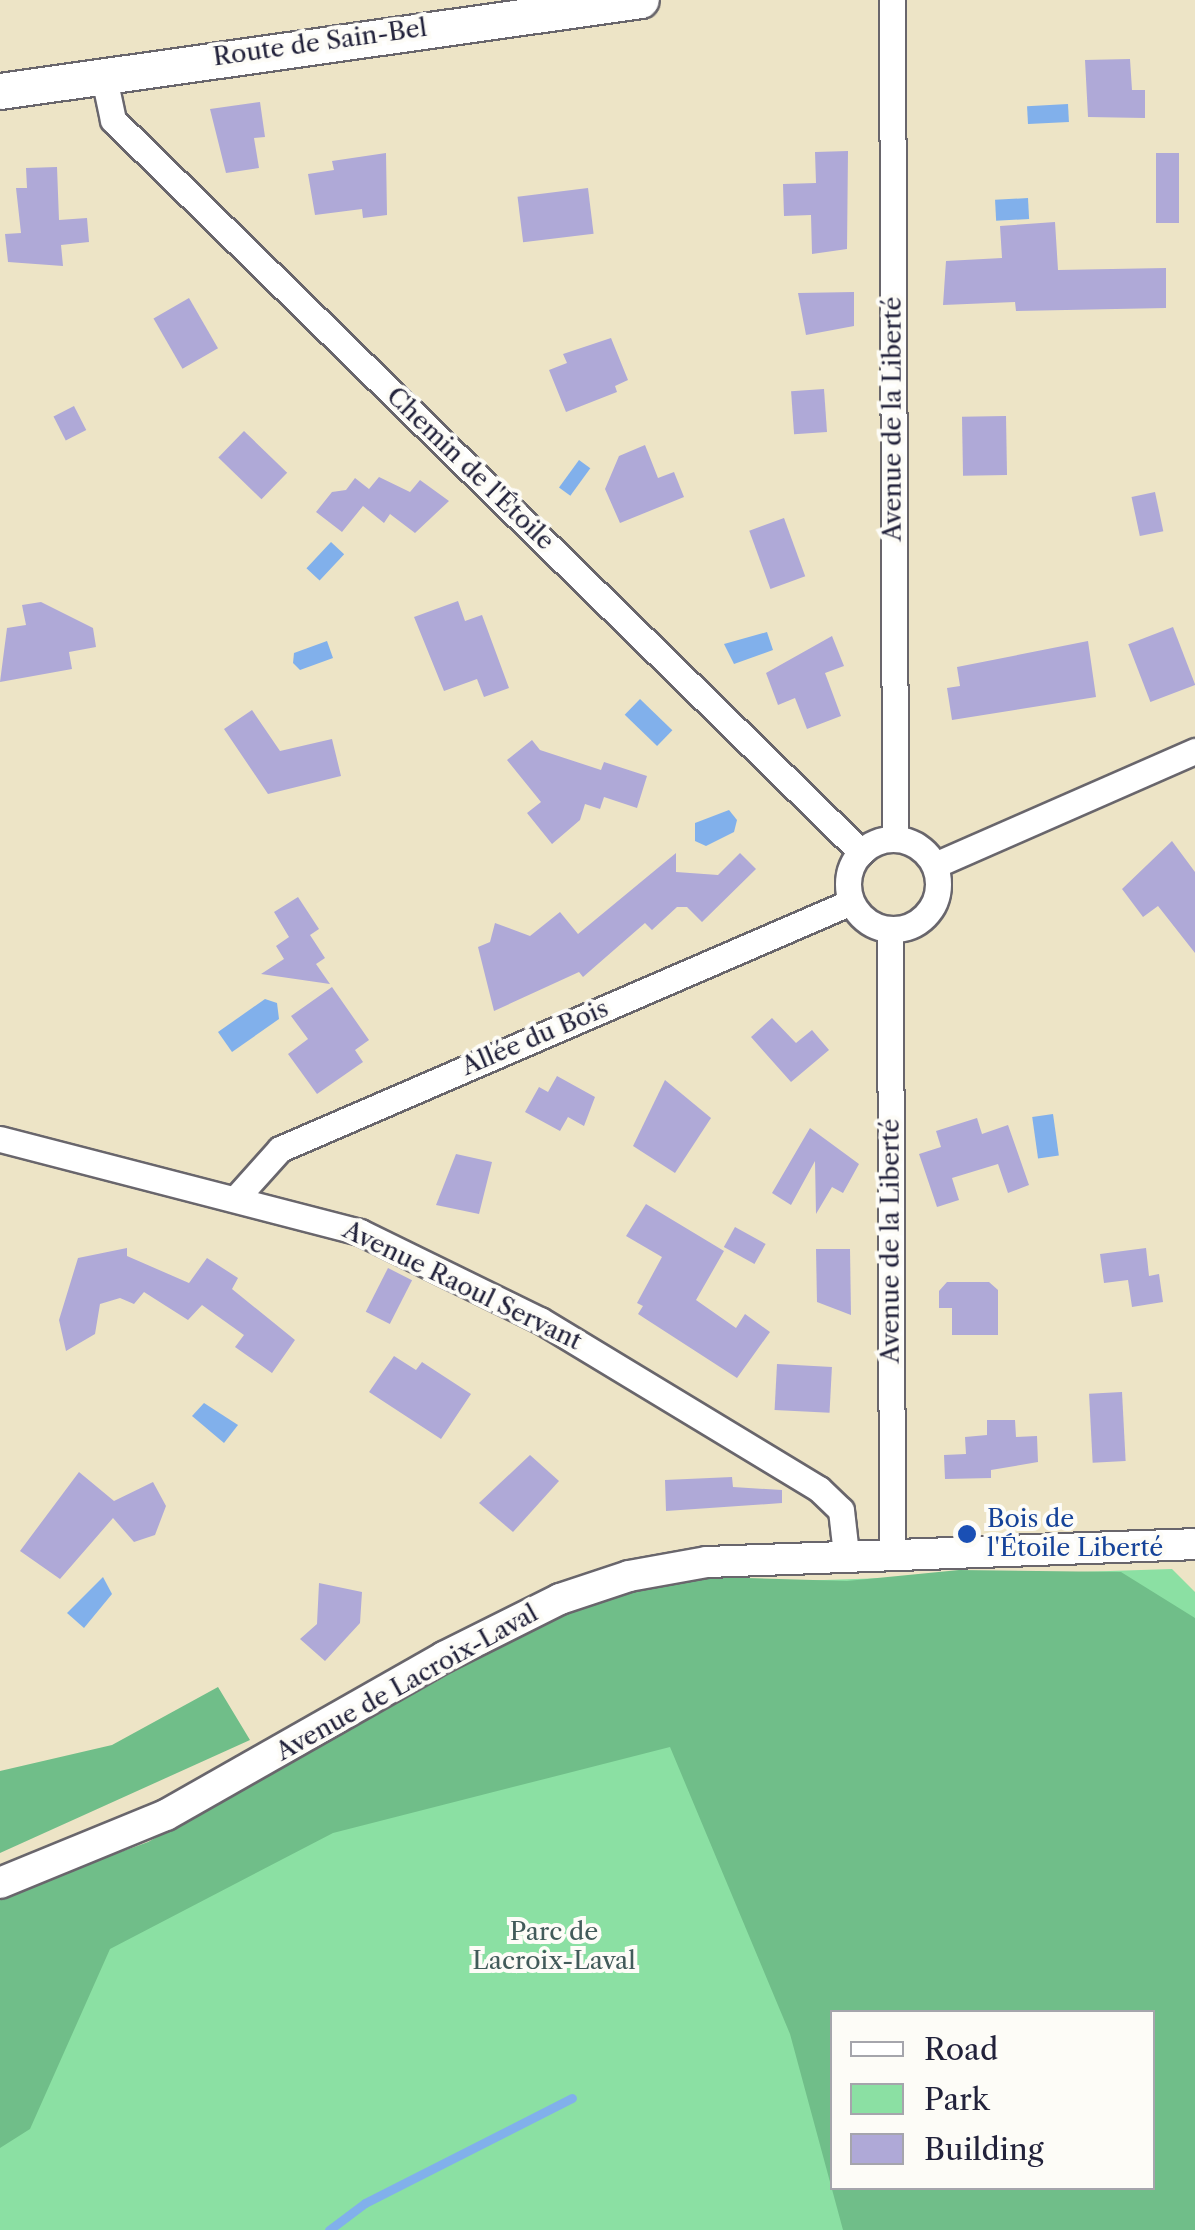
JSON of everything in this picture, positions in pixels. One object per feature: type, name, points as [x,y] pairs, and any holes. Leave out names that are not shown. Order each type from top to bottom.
[{"type":"main road","name":"Route de Sain-Bel","points":[[0,91],[103,73],[641,0]]},
{"type":"street","name":"Avenue de la Liberté","points":[[892,0],[895,838]]},
{"type":"street","name":"Chemin de l'Étoile","points":[[103,73],[113,120],[861,852]]},
{"type":"street","points":[[935,865],[1195,752]]},
{"type":"street","points":[[895,838],[919,846],[935,865],[939,880],[930,910],[906,928],[890,929],[867,921],[851,902],[848,876],[861,852],[895,838]]},
{"type":"street","name":"Allée du Bois","points":[[236,1198],[280,1149],[851,902]]},
{"type":"street","name":"Avenue de la Liberté","points":[[890,929],[892,1554]]},
{"type":"street","name":"Avenue Raoul Servant","points":[[0,1139],[360,1232],[620,1364],[819,1489],[841,1510],[846,1554]]},
{"type":"street","name":"Avenue de Lacroix-Laval","points":[[0,1883],[166,1815],[444,1657],[560,1599],[707,1562],[1195,1544]]},
{"type":"green space","name":"Parc de Lacroix-Laval","points":[[1172,1569],[1195,1592],[1195,2230],[0,2230],[0,1904],[173,1836],[698,1584]]},
{"type":"green space","points":[[959,1570],[1121,1572],[1195,1618],[1195,2230],[843,2230],[832,2190],[1155,2190],[1155,2010],[830,2010],[830,2182],[790,2034],[670,1747],[333,1833],[110,1949],[30,2129],[0,2148],[0,1896],[148,1842],[577,1603],[679,1576],[847,1581]]},
{"type":"green space","points":[[218,1687],[250,1740],[0,1853],[0,1771],[112,1745]]},
{"type":"water","points":[[1068,104],[1069,122],[1028,124],[1027,106]]},
{"type":"water","points":[[1028,198],[1029,219],[996,221],[995,200]]},
{"type":"water","points":[[579,460],[590,468],[570,496],[559,488]]},
{"type":"water","points":[[331,542],[344,554],[320,581],[306,568]]},
{"type":"water","points":[[767,632],[773,650],[734,664],[724,644]]},
{"type":"water","points":[[327,641],[333,658],[300,670],[293,663],[294,653]]},
{"type":"water","points":[[640,699],[672,730],[657,746],[625,715]]},
{"type":"water","points":[[729,810],[737,820],[734,832],[706,846],[695,841],[695,823]]},
{"type":"water","points":[[265,999],[277,1003],[279,1019],[232,1052],[218,1032]]},
{"type":"water","points":[[1053,1114],[1059,1156],[1038,1159],[1032,1117]]},
{"type":"water","points":[[204,1403],[238,1425],[224,1443],[192,1416]]},
{"type":"water","points":[[103,1577],[112,1594],[84,1628],[67,1613]]},
{"type":"building","points":[[1130,59],[1132,90],[1145,90],[1145,118],[1088,117],[1085,60]]},
{"type":"building","points":[[260,102],[265,137],[254,138],[259,168],[226,173],[210,109]]},
{"type":"building","points":[[848,151],[847,249],[812,254],[811,215],[784,216],[783,184],[816,183],[815,152]]},
{"type":"building","points":[[386,153],[387,215],[363,218],[362,209],[315,215],[308,174],[334,170],[332,161]]},
{"type":"building","points":[[1156,153],[1179,153],[1179,223],[1156,223]]},
{"type":"building","points":[[57,167],[59,220],[87,218],[89,242],[61,245],[63,266],[8,262],[5,234],[21,233],[16,188],[27,188],[26,168]]},
{"type":"building","points":[[588,188],[594,234],[523,242],[518,197]]},
{"type":"building","points":[[1055,222],[1058,270],[1166,268],[1166,308],[1016,311],[1015,302],[943,305],[946,261],[1002,258],[1000,226]]},
{"type":"building","points":[[854,292],[854,326],[806,335],[798,293]]},
{"type":"building","points":[[189,298],[218,348],[182,369],[153,318]]},
{"type":"building","points":[[611,338],[628,380],[615,386],[617,392],[566,412],[549,370],[567,363],[563,354]]},
{"type":"building","points":[[824,389],[827,432],[794,434],[791,391]]},
{"type":"building","points":[[74,406],[86,430],[66,440],[54,416]]},
{"type":"building","points":[[1006,416],[1007,475],[963,476],[962,417]]},
{"type":"building","points":[[244,431],[287,473],[261,499],[218,458]]},
{"type":"building","points":[[645,445],[658,478],[674,472],[684,497],[620,523],[605,489],[619,456]]},
{"type":"building","points":[[379,477],[410,492],[420,480],[449,501],[415,533],[390,514],[384,523],[363,506],[342,532],[316,512],[332,492],[346,490],[355,478],[369,489]]},
{"type":"building","points":[[1155,492],[1163,531],[1140,536],[1132,497]]},
{"type":"building","points":[[784,518],[805,576],[770,589],[749,531]]},
{"type":"building","points":[[458,601],[465,621],[482,615],[509,688],[484,697],[477,679],[444,691],[414,617]]},
{"type":"building","points":[[41,602],[93,628],[96,647],[69,652],[72,669],[0,682],[7,628],[26,625],[22,605]]},
{"type":"building","points":[[1173,627],[1195,685],[1150,702],[1128,644]]},
{"type":"building","points":[[832,636],[844,666],[825,673],[841,716],[807,729],[795,698],[778,705],[766,673]]},
{"type":"building","points":[[1088,641],[1096,697],[952,720],[947,688],[960,686],[957,667]]},
{"type":"building","points":[[252,710],[280,751],[332,739],[341,776],[268,794],[224,729]]},
{"type":"building","points":[[532,740],[540,750],[601,770],[604,762],[647,776],[637,808],[604,797],[600,809],[585,804],[580,820],[552,844],[527,813],[541,802],[507,760]]},
{"type":"building","points":[[1172,841],[1195,872],[1195,953],[1158,906],[1143,917],[1122,889]]},
{"type":"building","points":[[676,853],[676,872],[718,875],[740,853],[756,869],[702,922],[687,907],[677,907],[652,930],[645,923],[583,977],[579,972],[494,1011],[478,947],[490,942],[495,923],[530,936],[560,912],[578,934]]},
{"type":"building","points":[[298,897],[319,929],[310,935],[325,958],[316,964],[330,984],[261,974],[284,959],[276,946],[289,937],[274,912]]},
{"type":"building","points":[[332,987],[369,1040],[355,1050],[363,1062],[317,1094],[288,1054],[308,1039],[291,1016]]},
{"type":"building","points":[[772,1018],[796,1043],[812,1030],[829,1050],[791,1082],[751,1037]]},
{"type":"building","points":[[557,1076],[595,1097],[584,1126],[568,1117],[560,1131],[525,1112],[539,1087],[548,1092]]},
{"type":"building","points":[[665,1080],[711,1118],[675,1173],[633,1146]]},
{"type":"building","points":[[977,1118],[982,1134],[1008,1125],[1029,1185],[1008,1193],[998,1164],[952,1178],[959,1200],[937,1207],[919,1154],[941,1147],[936,1131]]},
{"type":"building","points":[[810,1128],[859,1164],[843,1193],[832,1187],[816,1214],[815,1161],[791,1205],[772,1193]]},
{"type":"building","points":[[456,1154],[492,1162],[479,1214],[436,1205]]},
{"type":"building","points":[[646,1204],[724,1251],[696,1300],[736,1328],[745,1314],[770,1332],[737,1378],[638,1314],[643,1306],[637,1303],[662,1257],[626,1236]]},
{"type":"building","points":[[735,1227],[766,1244],[754,1264],[724,1247]]},
{"type":"building","points":[[127,1248],[127,1256],[189,1283],[207,1258],[238,1278],[232,1289],[295,1340],[272,1373],[235,1347],[244,1335],[202,1305],[188,1320],[144,1292],[134,1304],[120,1298],[100,1304],[95,1334],[66,1351],[59,1320],[78,1258]]},
{"type":"building","points":[[1146,1248],[1149,1276],[1159,1274],[1163,1302],[1132,1307],[1128,1280],[1104,1283],[1100,1254]]},
{"type":"building","points":[[816,1249],[850,1249],[851,1315],[817,1302]]},
{"type":"building","points":[[388,1268],[412,1280],[390,1324],[366,1312]]},
{"type":"building","points":[[947,1282],[989,1282],[998,1290],[998,1335],[952,1335],[952,1308],[939,1308],[939,1291]]},
{"type":"building","points":[[394,1356],[416,1370],[422,1362],[471,1394],[441,1439],[369,1392]]},
{"type":"building","points":[[777,1364],[832,1367],[830,1413],[775,1410]]},
{"type":"building","points":[[1122,1392],[1126,1461],[1093,1463],[1089,1394]]},
{"type":"building","points":[[987,1420],[1015,1420],[1016,1437],[1037,1436],[1038,1462],[991,1470],[991,1478],[945,1479],[944,1455],[966,1454],[965,1437],[987,1435]]},
{"type":"building","points":[[530,1455],[559,1481],[513,1532],[479,1503]]},
{"type":"building","points":[[79,1472],[114,1501],[153,1482],[166,1506],[155,1535],[134,1542],[113,1518],[60,1579],[20,1551]]},
{"type":"building","points":[[732,1477],[733,1487],[782,1490],[782,1503],[666,1511],[665,1480]]},
{"type":"building","points":[[319,1583],[362,1592],[360,1623],[325,1661],[300,1639],[317,1624]]},
{"type":"waterway","points":[[329,2230],[365,2203],[572,2098]]},
{"type":"place","name":"Bois de l'Étoile Liberté","points":[[967,1534]]}]
